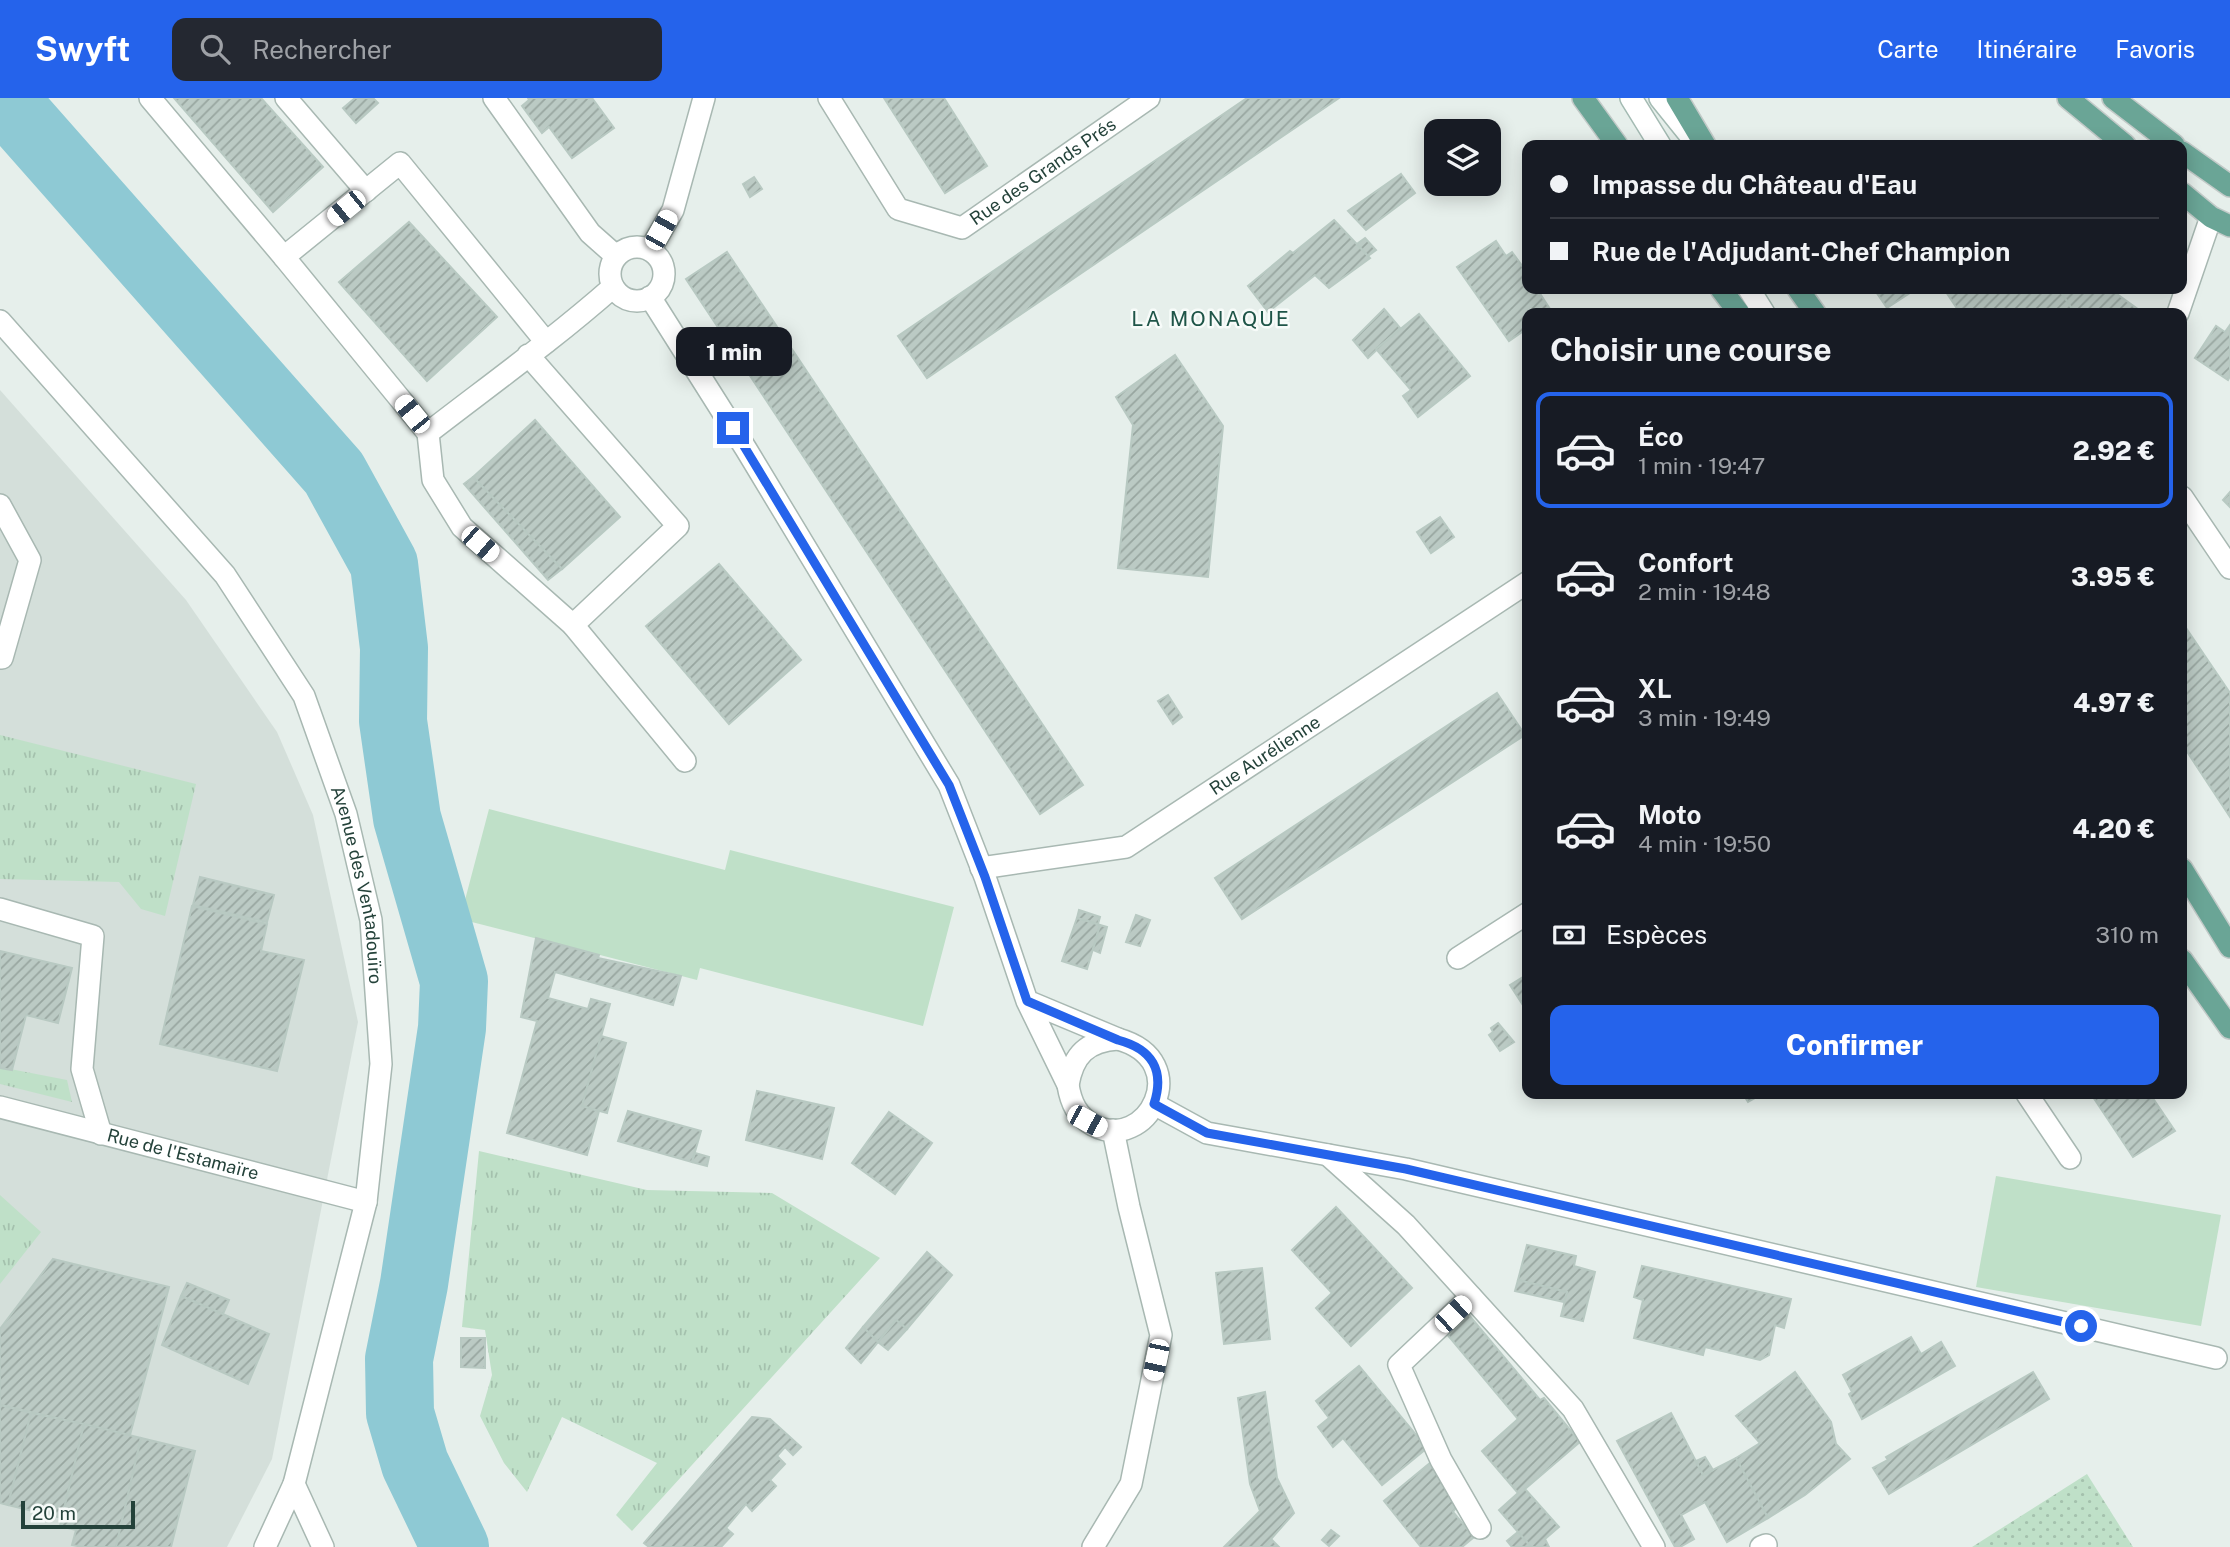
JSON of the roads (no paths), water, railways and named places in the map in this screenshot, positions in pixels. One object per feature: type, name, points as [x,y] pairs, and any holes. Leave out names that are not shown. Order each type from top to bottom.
[{"type":"main road","points":[[1583,98],[1613,140]]},
{"type":"main road","points":[[1677,98],[1701,140]]},
{"type":"main road","points":[[2068,98],[2119,140]]},
{"type":"main road","points":[[2113,98],[2168,140]]},
{"type":"main road","points":[[2187,156],[2230,186]]},
{"type":"main road","points":[[2187,197],[2221,221]]},
{"type":"main road","points":[[2187,877],[2230,947]]},
{"type":"main road","points":[[2187,967],[2230,1028]]},
{"type":"street","points":[[150,98],[428,433],[433,480],[462,527],[573,625],[685,761]]},
{"type":"street","points":[[286,98],[366,191]]},
{"type":"street","points":[[494,98],[590,233],[617,256]]},
{"type":"street","points":[[650,250],[673,210],[704,98]]},
{"type":"street","name":"Rue des Grands Prés","points":[[829,98],[898,209],[962,228],[1149,98]]},
{"type":"street","points":[[1630,98],[1657,140]]},
{"type":"street","points":[[1660,98],[1694,140]]},
{"type":"street","points":[[284,257],[400,163],[546,342]]},
{"type":"street","points":[[2187,294],[2221,221]]},
{"type":"street","points":[[632,248],[650,250],[661,262],[663,277],[657,292],[650,297],[634,300],[619,294],[613,288],[610,271],[617,256],[632,248]]},
{"type":"street","points":[[428,433],[613,288]]},
{"type":"street","points":[[650,297],[746,449],[949,785],[1027,1001],[1068,1085],[1077,1112],[1099,1128],[1114,1130],[1126,1129],[1147,1115],[1159,1090],[1158,1076],[1153,1062],[1138,1047],[1027,1001]]},
{"type":"street","name":"Avenue des Ventadouïro","points":[[0,321],[225,575],[304,696],[346,814],[371,920],[381,1064],[366,1202],[294,1484],[265,1547]]},
{"type":"street","points":[[528,355],[678,526],[573,625]]},
{"type":"street","points":[[2187,504],[2230,568]]},
{"type":"street","points":[[0,505],[30,560],[0,658]]},
{"type":"street","name":"Rue Aurélienne","points":[[981,868],[1126,847],[1522,586]]},
{"type":"street","points":[[0,909],[93,936],[82,1069],[101,1134]]},
{"type":"street","points":[[1458,958],[1522,917]]},
{"type":"street","points":[[1068,1085],[1071,1070],[1078,1057],[1089,1046],[1103,1040],[1118,1040]]},
{"type":"street","points":[[2030,1099],[2070,1158]]},
{"type":"street","points":[[1154,1104],[1207,1133],[1406,1169],[2216,1358]]},
{"type":"street","name":"Rue de l'Estamaïre","points":[[0,1107],[366,1202]]},
{"type":"street","points":[[1093,1547],[1131,1484],[1161,1335],[1129,1207],[1114,1130]]},
{"type":"street","points":[[1328,1155],[1406,1225],[1573,1409],[1654,1547]]},
{"type":"street","points":[[1471,1297],[1399,1365],[1441,1460],[1480,1528]]},
{"type":"street","points":[[294,1484],[323,1547]]},
{"type":"waterway","points":[[3,98],[334,473],[384,564],[394,648],[393,721],[407,818],[454,981],[452,1028],[414,1284],[399,1359],[400,1413],[415,1464],[455,1547]]},
{"type":"district","name":"LA MONAQUE","points":[[1211,319]]}]
